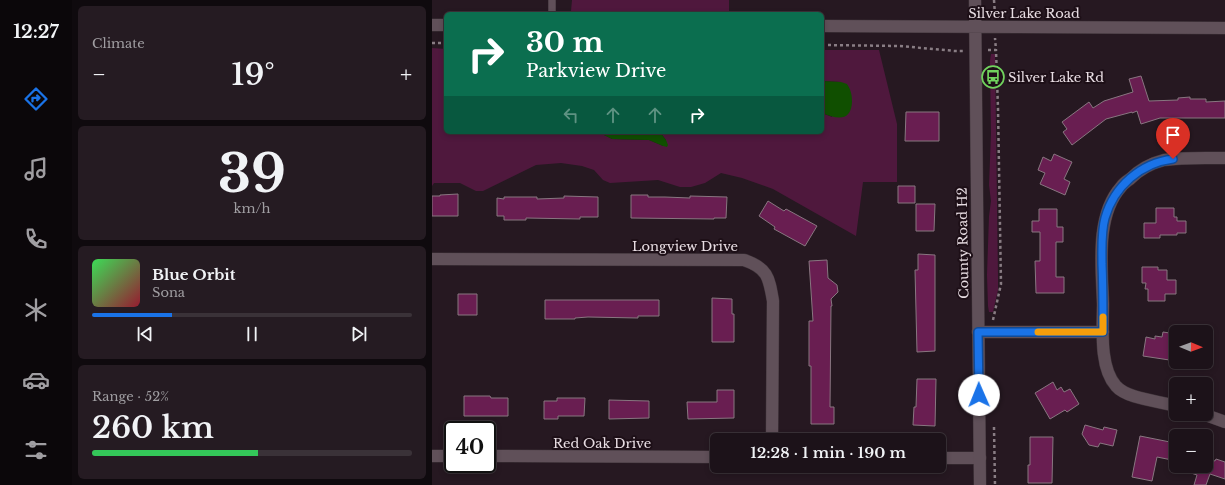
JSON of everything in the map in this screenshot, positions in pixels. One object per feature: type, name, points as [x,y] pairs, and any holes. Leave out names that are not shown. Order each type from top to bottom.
[{"type":"street","name":"County Road H2","points":[[975,0],[980,485]]},
{"type":"street","points":[[432,25],[444,25]]},
{"type":"street","name":"Silver Lake Road","points":[[824,26],[1225,28]]},
{"type":"street","points":[[1169,404],[1124,393],[1117,388],[1107,369],[1103,332],[1102,239],[1105,219],[1109,205],[1120,187],[1150,165],[1163,160],[1183,158],[1225,158]]},
{"type":"street","name":"Longview Drive","points":[[432,259],[744,260],[754,263],[768,278],[773,301],[772,433]]},
{"type":"street","points":[[978,332],[1103,332]]},
{"type":"street","points":[[1213,418],[1225,422]]},
{"type":"street","points":[[432,456],[444,456]]},
{"type":"street","name":"Red Oak Drive","points":[[496,456],[710,457]]},
{"type":"street","points":[[946,458],[980,458]]},
{"type":"lane","points":[[552,0],[552,12]]},
{"type":"path","points":[[992,332],[1000,284],[998,108],[994,0]]},
{"type":"path","points":[[432,43],[444,43]]},
{"type":"path","points":[[824,45],[900,46],[955,51],[996,50]]},
{"type":"path","points":[[994,424],[996,485]]},
{"type":"shaded area","points":[[572,0],[729,0],[729,11],[571,11]]},
{"type":"shaded area","points":[[432,48],[444,49],[444,134],[602,134],[612,139],[649,140],[663,146],[666,140],[662,134],[824,134],[824,114],[832,117],[841,82],[824,81],[824,50],[879,50],[897,124],[897,182],[863,182],[856,236],[773,189],[742,178],[721,173],[705,183],[691,187],[680,187],[658,180],[610,183],[603,180],[594,170],[582,166],[561,163],[536,165],[483,191],[476,191],[460,183],[434,183],[432,186]]},
{"type":"shaded area","points":[[991,54],[995,54],[998,290],[993,312],[989,312],[987,275],[991,201],[989,185],[991,134]]},
{"type":"shaded area","points":[[824,81],[841,82],[847,84],[851,93],[852,102],[849,113],[842,117],[833,117],[824,114]]},
{"type":"shaded area","points":[[602,134],[662,134],[668,145],[667,147],[663,146],[649,140],[612,139]]},
{"type":"building","points":[[1141,76],[1149,101],[1178,100],[1178,98],[1190,97],[1190,99],[1206,99],[1206,102],[1225,101],[1225,118],[1160,118],[1141,124],[1137,111],[1106,119],[1072,145],[1063,132],[1067,129],[1062,122],[1089,102],[1093,108],[1104,101],[1133,92],[1129,79]]},
{"type":"building","points":[[906,112],[939,112],[939,141],[905,141]]},
{"type":"building","points":[[1054,154],[1072,162],[1064,179],[1070,182],[1065,195],[1040,184],[1045,173],[1038,170],[1043,157],[1051,161]]},
{"type":"building","points":[[898,186],[915,186],[915,203],[898,203]]},
{"type":"building","points":[[458,194],[458,216],[432,216],[432,196]]},
{"type":"building","points":[[631,195],[690,198],[690,196],[727,197],[726,218],[631,218]]},
{"type":"building","points":[[564,196],[598,197],[598,217],[580,217],[580,219],[526,218],[526,220],[504,220],[504,216],[497,216],[497,198],[537,197],[537,199],[564,198]]},
{"type":"building","points":[[768,201],[784,211],[786,209],[817,226],[805,246],[774,229],[775,227],[759,216]]},
{"type":"building","points":[[916,204],[935,204],[934,231],[916,231]]},
{"type":"building","points":[[1156,208],[1174,208],[1174,217],[1177,217],[1177,221],[1186,221],[1186,233],[1177,233],[1177,235],[1160,235],[1160,238],[1144,238],[1144,223],[1156,223]]},
{"type":"building","points":[[1039,209],[1057,209],[1057,227],[1063,227],[1063,242],[1056,242],[1056,277],[1064,277],[1064,293],[1036,293],[1035,261],[1040,261],[1040,232],[1032,232],[1032,221],[1039,221]]},
{"type":"building","points":[[918,254],[935,255],[935,351],[917,352],[915,270],[918,270]]},
{"type":"building","points":[[827,260],[828,278],[837,285],[838,292],[831,299],[830,407],[834,407],[834,424],[811,424],[809,321],[813,321],[809,261]]},
{"type":"building","points":[[1142,267],[1158,267],[1158,270],[1167,270],[1167,280],[1176,280],[1176,294],[1165,294],[1165,301],[1148,301],[1148,289],[1145,289],[1146,283],[1142,283]]},
{"type":"building","points":[[458,294],[477,294],[477,315],[458,315]]},
{"type":"building","points":[[712,298],[732,299],[732,314],[734,314],[734,342],[712,342]]},
{"type":"building","points":[[545,300],[659,300],[659,316],[638,316],[638,318],[588,317],[575,319],[545,319]]},
{"type":"building","points":[[1163,332],[1169,333],[1169,360],[1143,356],[1146,337],[1155,339],[1155,336],[1162,337]]},
{"type":"building","points":[[917,379],[936,379],[935,426],[913,425],[914,407],[916,407]]},
{"type":"building","points":[[1053,382],[1057,390],[1061,387],[1064,392],[1070,389],[1079,404],[1067,412],[1065,410],[1050,419],[1035,393]]},
{"type":"building","points":[[717,390],[734,390],[734,418],[688,419],[687,402],[717,402]]},
{"type":"building","points":[[464,396],[508,398],[508,416],[464,416]]},
{"type":"building","points":[[557,398],[585,398],[584,416],[558,416],[558,419],[544,419],[544,401],[557,401]]},
{"type":"building","points":[[609,400],[649,401],[649,418],[609,419]]},
{"type":"building","points":[[1085,425],[1103,430],[1104,427],[1117,430],[1113,446],[1100,443],[1098,447],[1089,445],[1082,434]]},
{"type":"building","points":[[1140,436],[1169,442],[1169,459],[1157,457],[1152,481],[1132,477]]},
{"type":"building","points":[[1030,437],[1053,437],[1052,483],[1028,483],[1028,465],[1030,465]]},
{"type":"building","points":[[1216,459],[1225,462],[1225,479],[1210,474],[1206,485],[1194,485],[1197,475],[1191,473],[1213,473],[1213,460],[1215,461]]},
{"type":"slow traffic","points":[[1038,332],[1103,332],[1103,317]]},
{"type":"place","name":"Silver Lake Rd","points":[[993,77]]},
{"type":"route","points":[[979,395],[978,332],[1103,332],[1102,239],[1109,205],[1120,187],[1136,174],[1150,165],[1163,160],[1173,159]]}]
